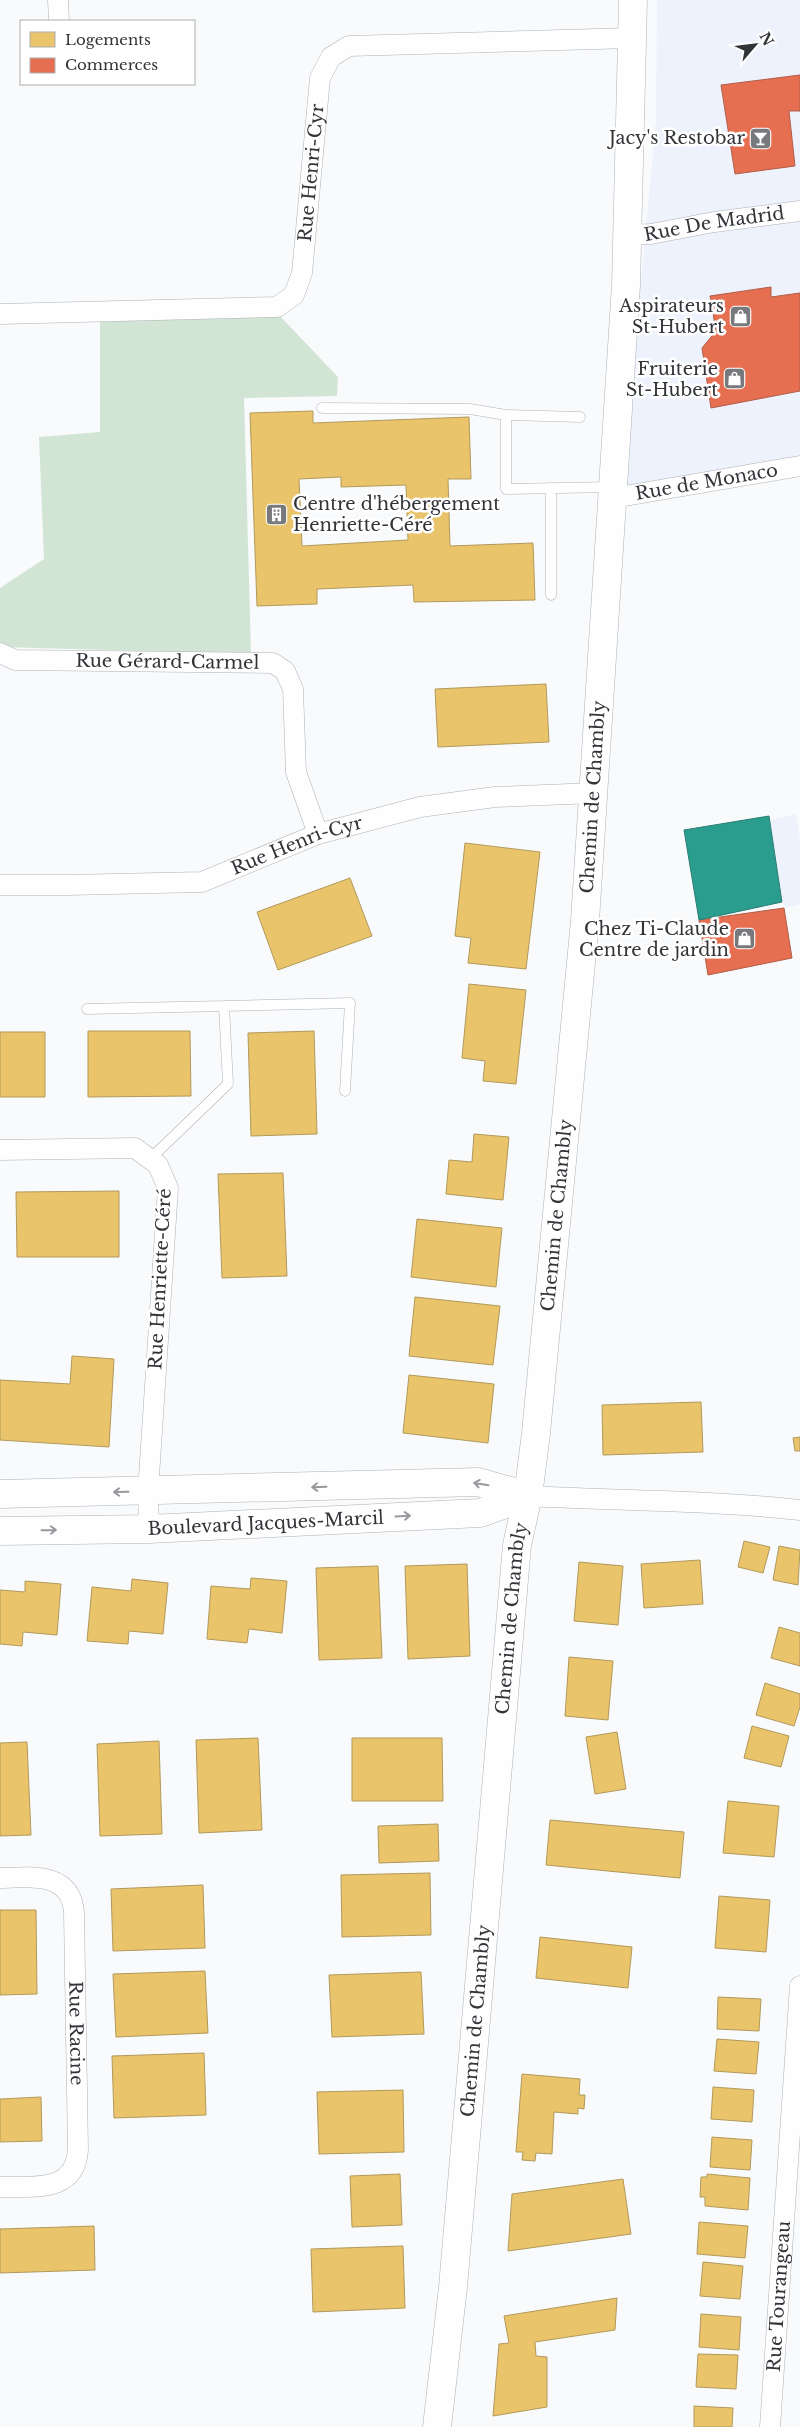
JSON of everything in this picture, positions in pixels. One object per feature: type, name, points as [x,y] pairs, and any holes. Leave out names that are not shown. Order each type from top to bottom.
[{"type":"street","points":[[58,0],[59,20]]},
{"type":"street","name":"Chemin de Chambly","points":[[437,2427],[453,2287],[503,1727],[510,1623],[518,1545],[528,1496],[536,1433],[584,931],[628,235],[633,0]]},
{"type":"street","name":"Rue Henri-Cyr","points":[[0,314],[277,307],[294,295],[302,273],[320,78],[330,57],[350,46],[632,38]]},
{"type":"street","name":"Rue De Madrid","points":[[628,235],[658,233],[714,222],[800,211]]},
{"type":"street","name":"Rue de Monaco","points":[[613,492],[800,466]]},
{"type":"street","name":"Rue Gérard-Carmel","points":[[0,653],[15,660],[273,663],[285,671],[293,689],[296,772],[318,834]]},
{"type":"street","name":"Rue Henri-Cyr","points":[[0,884],[68,885],[202,882],[318,834],[420,807],[495,797],[594,793]]},
{"type":"street","points":[[0,1150],[135,1148],[150,1158]]},
{"type":"street","name":"Rue Henriette-Céré","points":[[149,1529],[148,1492],[168,1188],[158,1165],[150,1158]]},
{"type":"street","name":"Boulevard Jacques-Marcil","points":[[0,1494],[148,1492],[478,1482],[528,1496],[701,1504],[733,1502],[800,1510]]},
{"type":"street","name":"Boulevard Jacques-Marcil","points":[[0,1531],[149,1529],[480,1513],[528,1496]]},
{"type":"street","name":"Rue Racine","points":[[0,1878],[50,1879],[66,1890],[74,1906],[78,2150],[73,2168],[60,2181],[48,2186],[0,2187]]},
{"type":"street","name":"Rue Tourangeau","points":[[770,2427],[800,1986]]},
{"type":"lane","points":[[322,408],[470,409],[506,415],[580,417]]},
{"type":"lane","points":[[506,415],[506,489],[551,488],[613,492]]},
{"type":"lane","points":[[551,488],[551,595]]},
{"type":"lane","points":[[87,1009],[350,1003],[345,1091]]},
{"type":"lane","points":[[150,1158],[228,1084],[224,1006]]},
{"type":"shaded area","points":[[657,0],[800,0],[800,459],[621,490],[656,123]]},
{"type":"shaded area","points":[[796,814],[800,841],[800,904],[784,908],[770,820]]},
{"type":"green space","points":[[277,313],[338,377],[337,396],[244,398],[251,654],[0,647],[0,588],[44,559],[39,437],[100,432],[100,322]]},
{"type":"building: Logements","name":"Centre d'hébergement Henriette-Céré","points":[[313,411],[313,423],[469,417],[471,479],[448,479],[450,546],[533,543],[535,600],[414,602],[413,585],[317,589],[317,604],[257,606],[250,413]],"holes":[[[341,477],[341,487],[406,485],[408,540],[302,546],[299,479]]]},
{"type":"building: Logements","points":[[546,684],[549,742],[438,747],[435,689]]},
{"type":"building: Logements","points":[[465,843],[540,852],[526,969],[468,963],[471,938],[455,936]]},
{"type":"building: Logements","points":[[350,878],[372,936],[278,970],[257,912]]},
{"type":"building: Logements","points":[[469,984],[526,990],[516,1084],[483,1081],[485,1061],[462,1058]]},
{"type":"building: Logements","points":[[88,1031],[190,1031],[191,1096],[88,1097]]},
{"type":"building: Logements","points":[[314,1031],[317,1134],[251,1136],[248,1033]]},
{"type":"building: Logements","points":[[0,1032],[45,1032],[45,1097],[0,1097]]},
{"type":"building: Logements","points":[[474,1134],[509,1137],[503,1200],[446,1194],[449,1160],[472,1162]]},
{"type":"building: Logements","points":[[283,1173],[287,1276],[222,1278],[218,1174]]},
{"type":"building: Logements","points":[[119,1191],[119,1257],[17,1257],[16,1192]]},
{"type":"building: Logements","points":[[417,1219],[502,1228],[496,1287],[411,1277]]},
{"type":"building: Logements","points":[[415,1297],[500,1306],[493,1365],[409,1356]]},
{"type":"building: Logements","points":[[72,1356],[114,1359],[109,1447],[0,1440],[0,1380],[70,1384]]},
{"type":"building: Logements","points":[[409,1375],[494,1384],[488,1443],[403,1433]]},
{"type":"building: Logements","points":[[701,1402],[703,1452],[603,1455],[602,1405]]},
{"type":"building: Logements","points":[[800,1437],[800,1451],[795,1451],[793,1438]]},
{"type":"building: Logements","points":[[744,1541],[770,1547],[763,1573],[738,1567]]},
{"type":"building: Logements","points":[[779,1546],[800,1550],[798,1585],[773,1580]]},
{"type":"building: Logements","points":[[700,1560],[703,1604],[644,1608],[641,1564]]},
{"type":"building: Logements","points":[[579,1562],[623,1566],[618,1625],[574,1621]]},
{"type":"building: Logements","points":[[467,1564],[470,1656],[408,1659],[405,1566]]},
{"type":"building: Logements","points":[[378,1566],[382,1658],[319,1660],[316,1568]]},
{"type":"building: Logements","points":[[251,1578],[287,1581],[282,1633],[249,1629],[247,1643],[207,1639],[211,1586],[250,1589]]},
{"type":"building: Logements","points":[[132,1579],[168,1583],[163,1634],[129,1631],[128,1644],[87,1641],[92,1587],[131,1591]]},
{"type":"building: Logements","points":[[25,1581],[61,1584],[57,1635],[23,1632],[22,1646],[0,1644],[0,1590],[25,1592]]},
{"type":"building: Logements","points":[[779,1627],[800,1633],[800,1666],[771,1658]]},
{"type":"building: Logements","points":[[569,1657],[613,1661],[608,1720],[565,1716]]},
{"type":"building: Logements","points":[[765,1683],[800,1694],[800,1707],[794,1726],[756,1715]]},
{"type":"building: Logements","points":[[752,1726],[789,1736],[781,1767],[744,1758]]},
{"type":"building: Logements","points":[[617,1732],[626,1789],[595,1794],[586,1737]]},
{"type":"building: Logements","points":[[258,1738],[262,1830],[199,1833],[196,1740]]},
{"type":"building: Logements","points":[[352,1738],[442,1738],[443,1801],[352,1801]]},
{"type":"building: Logements","points":[[159,1741],[162,1834],[100,1836],[97,1744]]},
{"type":"building: Logements","points":[[27,1742],[31,1835],[0,1836],[0,1743]]},
{"type":"building: Logements","points":[[728,1801],[779,1806],[774,1857],[723,1853]]},
{"type":"building: Logements","points":[[550,1820],[684,1832],[680,1878],[546,1865]]},
{"type":"building: Logements","points":[[438,1824],[439,1861],[379,1863],[378,1826]]},
{"type":"building: Logements","points":[[430,1873],[431,1935],[342,1937],[341,1875]]},
{"type":"building: Logements","points":[[203,1885],[205,1948],[113,1951],[111,1889]]},
{"type":"building: Logements","points":[[719,1896],[770,1900],[766,1952],[715,1948]]},
{"type":"building: Logements","points":[[0,1910],[36,1910],[37,1994],[0,1995]]},
{"type":"building: Logements","points":[[540,1937],[632,1947],[628,1988],[536,1978]]},
{"type":"building: Logements","points":[[205,1971],[208,2033],[116,2037],[113,1974]]},
{"type":"building: Logements","points":[[421,1972],[424,2034],[332,2037],[329,1975]]},
{"type":"building: Logements","points":[[718,1997],[761,1999],[759,2031],[717,2029]]},
{"type":"building: Logements","points":[[717,2039],[759,2042],[756,2074],[714,2071]]},
{"type":"building: Logements","points":[[204,2053],[206,2115],[114,2118],[112,2056]]},
{"type":"building: Logements","points":[[522,2074],[580,2079],[579,2095],[585,2095],[584,2109],[578,2108],[578,2114],[554,2112],[552,2154],[536,2153],[535,2161],[522,2160],[523,2152],[516,2152]]},
{"type":"building: Logements","points":[[713,2087],[754,2090],[752,2122],[711,2119]]},
{"type":"building: Logements","points":[[403,2090],[404,2152],[319,2154],[317,2092]]},
{"type":"building: Logements","points":[[41,2097],[42,2141],[0,2142],[0,2099]]},
{"type":"building: Logements","points":[[712,2137],[752,2140],[750,2170],[710,2167]]},
{"type":"building: Logements","points":[[400,2174],[402,2225],[352,2227],[350,2176]]},
{"type":"building: Logements","points":[[707,2174],[750,2178],[748,2210],[705,2206],[705,2197],[700,2197],[701,2177],[707,2177]]},
{"type":"building: Logements","points":[[623,2179],[631,2234],[508,2251],[512,2194]]},
{"type":"building: Logements","points":[[699,2222],[748,2226],[745,2258],[697,2254]]},
{"type":"building: Logements","points":[[94,2226],[95,2270],[0,2273],[0,2229]]},
{"type":"building: Logements","points":[[403,2246],[405,2308],[313,2312],[311,2249]]},
{"type":"building: Logements","points":[[703,2262],[743,2266],[740,2299],[700,2296]]},
{"type":"building: Logements","points":[[617,2298],[615,2330],[535,2342],[536,2356],[547,2357],[547,2407],[493,2416],[499,2344],[509,2343],[504,2316]]},
{"type":"building: Logements","points":[[701,2314],[741,2317],[739,2350],[699,2347]]},
{"type":"building: Logements","points":[[698,2354],[738,2355],[736,2389],[696,2387]]},
{"type":"building: Logements","points":[[694,2406],[733,2408],[732,2427],[694,2427]]},
{"type":"building: Commerces","name":"Jacy's Restobar","points":[[800,75],[800,111],[789,111],[795,166],[735,174],[721,85]]},
{"type":"building: Commerces","points":[[771,287],[771,297],[800,293],[800,391],[711,408],[702,348],[716,331],[710,296]]},
{"type":"building: Commerces","name":"Chez Ti-Claude Centre de jardin","points":[[784,908],[792,958],[708,975],[699,920]]},
{"type":"building: Écoles","points":[[769,816],[782,902],[699,920],[684,830]]},
{"type":"place","name":"Jacy's Restobar","points":[[761,138]]},
{"type":"place","name":"Aspirateurs St-Hubert","points":[[740,316]]},
{"type":"place","name":"Fruiterie St-Hubert","points":[[734,379]]},
{"type":"place","name":"Centre d'hébergement Henriette-Céré","points":[[277,514]]},
{"type":"place","name":"Chez Ti-Claude Centre de jardin","points":[[745,939]]}]
